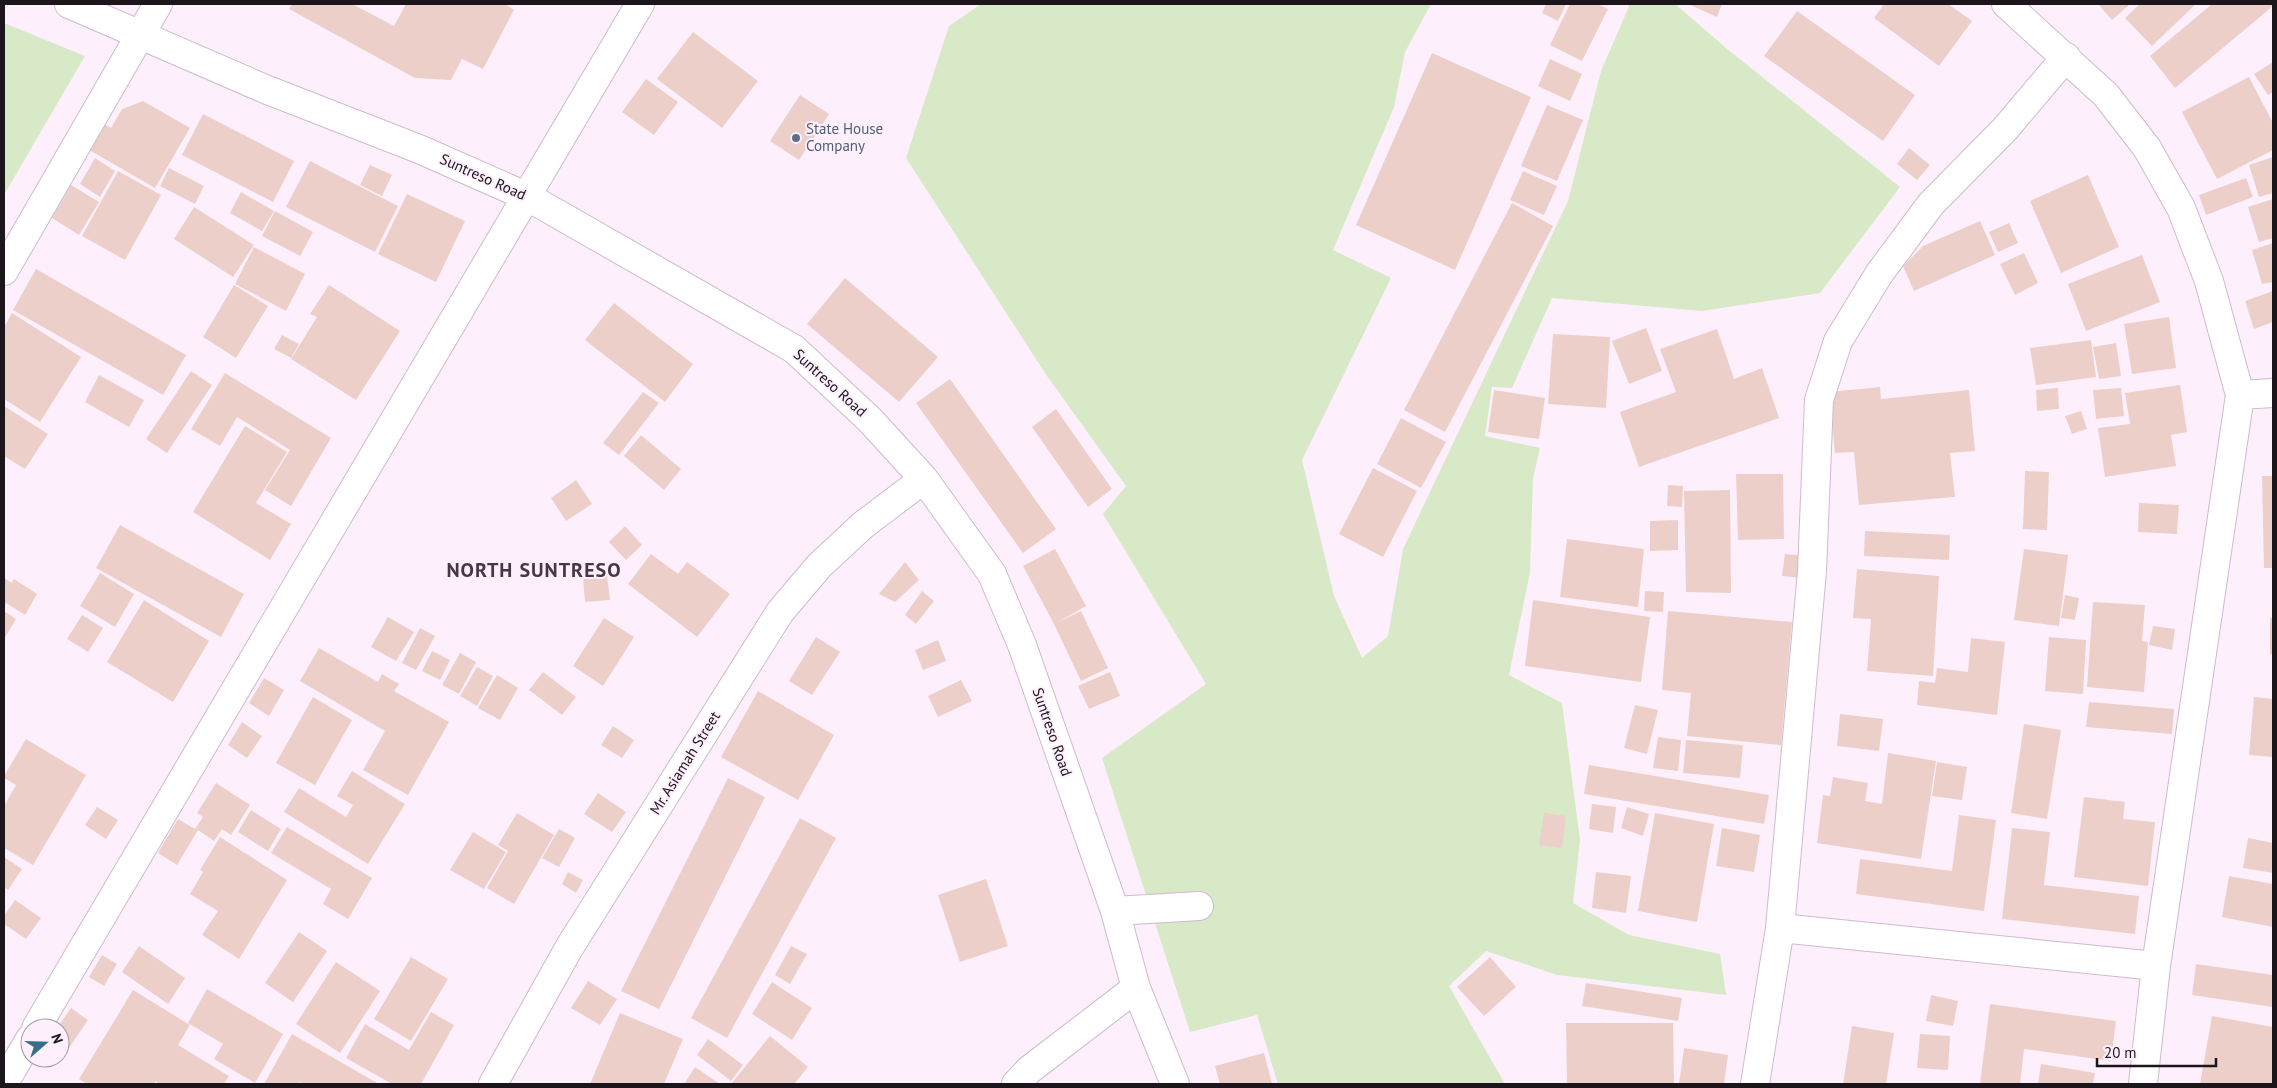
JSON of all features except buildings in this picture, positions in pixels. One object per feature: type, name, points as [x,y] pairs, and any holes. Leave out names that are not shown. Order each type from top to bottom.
[{"type":"street","name":"Suntreso Road","points":[[70,4],[264,89],[419,149],[528,197],[794,348],[870,420],[924,479],[992,574],[1022,645],[1114,911],[1136,988],[1175,1084]]},
{"type":"street","points":[[4,271],[158,4]]},
{"type":"street","points":[[42,1018],[528,197],[640,4]]},
{"type":"street","points":[[2006,4],[2106,95],[2147,148],[2180,208],[2209,281],[2240,395],[2156,966],[2143,1084]]},
{"type":"street","points":[[1756,1084],[1780,928],[1812,571],[1819,400],[1838,340],[1879,274],[1931,204],[2005,129],[2066,57]]},
{"type":"street","points":[[2240,395],[2273,393]]},
{"type":"street","name":"Mr. Asiamah Street","points":[[493,1084],[569,948],[780,612],[820,566],[863,524],[924,479]]},
{"type":"street","points":[[1114,911],[1199,906]]},
{"type":"street","points":[[1780,928],[2156,966]]},
{"type":"street","points":[[1016,1084],[1030,1070],[1136,988]]},
{"type":"street","points":[[4,1083],[20,1056]]},
{"type":"green space","points":[[981,4],[1431,4],[1405,52],[1394,107],[1333,250],[1391,278],[1302,460],[1334,596],[1362,658],[1388,636],[1403,549],[1568,201],[1601,71],[1630,4],[1675,4],[1726,48],[1900,187],[1820,293],[1702,311],[1552,298],[1512,388],[1492,387],[1485,436],[1540,448],[1533,478],[1530,572],[1509,675],[1562,703],[1580,840],[1573,903],[1629,935],[1720,954],[1726,995],[1557,975],[1486,951],[1449,986],[1505,1084],[1278,1084],[1257,1015],[1190,1032],[1102,758],[1206,684],[1103,514],[1126,486],[1047,376],[906,158],[949,26]]},
{"type":"green space","points":[[4,23],[85,56],[4,195]]},
{"type":"place","name":"State House Company","points":[[796,138]]},
{"type":"district","name":"NORTH SUNTRESO","points":[[534,570]]}]
